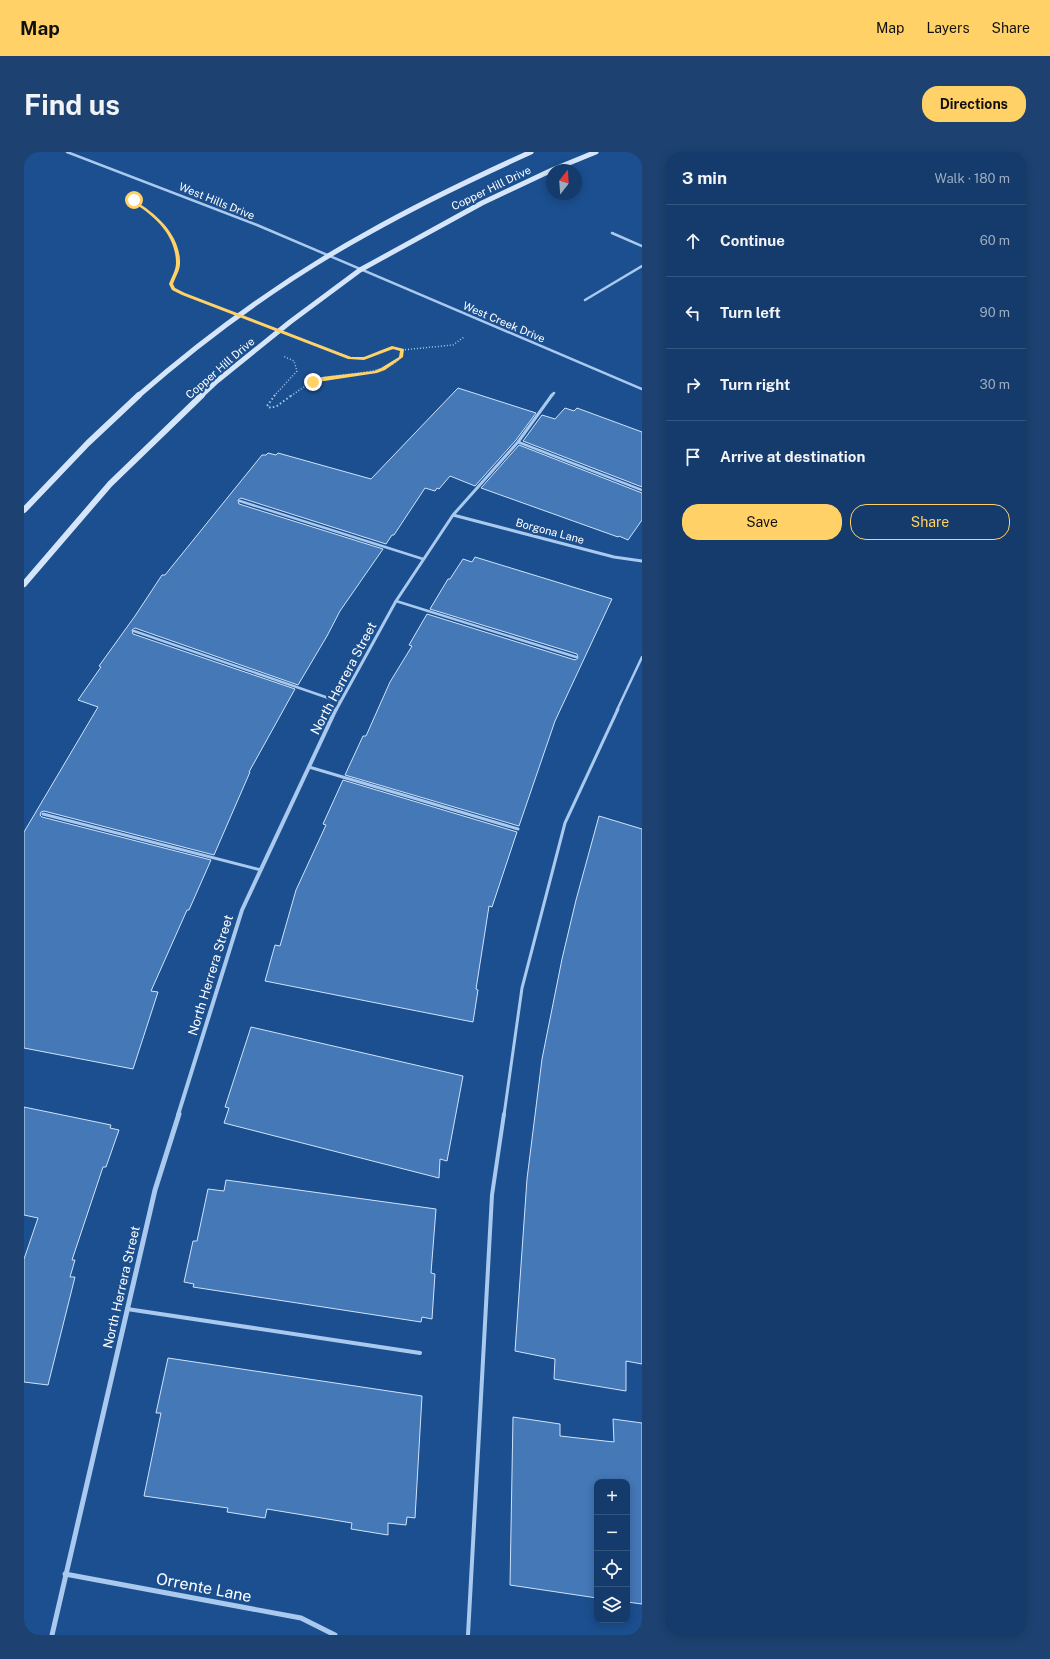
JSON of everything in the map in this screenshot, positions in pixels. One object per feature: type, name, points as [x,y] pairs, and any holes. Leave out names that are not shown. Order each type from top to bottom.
[{"type":"main road","name":"Copper Hill Drive","points":[[24,510],[67,464],[156,381],[231,322],[329,256],[397,216],[483,173],[531,152]]},
{"type":"main road","name":"Copper Hill Drive","points":[[567,164],[596,152]]},
{"type":"main road","name":"Copper Hill Drive","points":[[24,584],[105,490],[151,443],[217,381],[290,322],[360,270],[475,206],[546,173]]},
{"type":"street","name":"West Hills Drive","points":[[67,152],[176,193],[360,270]]},
{"type":"street","points":[[612,233],[642,246]]},
{"type":"street","points":[[585,300],[642,266]]},
{"type":"street","name":"West Creek Drive","points":[[360,270],[642,389]]},
{"type":"street","name":"North Herrera Street","points":[[52,1635],[157,1183],[242,910],[340,702],[396,601],[453,515],[518,442],[554,393]]},
{"type":"street","name":"Borgona Lane","points":[[453,515],[614,558],[642,561]]},
{"type":"street","name":"Orrente Lane","points":[[65,1574],[301,1618],[335,1635]]},
{"type":"lane","points":[[518,442],[642,490]]},
{"type":"lane","points":[[240,501],[423,559]]},
{"type":"lane","points":[[396,601],[576,657]]},
{"type":"lane","points":[[134,631],[340,702]]},
{"type":"lane","points":[[468,1635],[492,1195],[522,988],[565,823],[642,657]]},
{"type":"lane","points":[[309,768],[518,830]]},
{"type":"lane","points":[[43,814],[261,870]]},
{"type":"lane","points":[[127,1309],[420,1353]]},
{"type":"path","points":[[138,197],[134,201],[159,220],[171,236],[178,264],[171,286],[183,294],[350,358],[360,359],[392,348],[402,350],[453,345],[464,338]]},
{"type":"path","points":[[280,354],[294,361],[297,371],[268,403],[267,406],[271,408],[277,406],[313,382],[322,379],[375,372],[383,369],[401,357],[402,350]]},
{"type":"building","points":[[458,388],[536,413],[516,440],[475,486],[450,476],[439,489],[437,488],[435,491],[425,488],[394,535],[392,535],[386,544],[241,498],[238,500],[239,504],[383,549],[340,611],[298,685],[135,628],[132,630],[133,634],[295,689],[249,772],[214,855],[44,811],[41,812],[40,815],[42,817],[211,860],[151,991],[158,992],[133,1069],[24,1048],[24,832],[98,707],[78,700],[101,667],[99,666],[162,575],[165,575],[262,455],[266,455],[268,453],[276,455],[278,453],[371,479]]},
{"type":"building","points":[[565,408],[574,411],[577,408],[642,432],[642,487],[523,441],[542,415],[555,419]]},
{"type":"building","points":[[519,445],[642,493],[642,520],[628,540],[481,488]]},
{"type":"building","points":[[475,557],[612,599],[555,721],[519,826],[345,775],[363,736],[366,736],[390,682],[412,646],[409,645],[427,614],[575,660],[578,658],[577,654],[430,609],[448,579],[450,579],[463,559],[472,562]]},
{"type":"building","points":[[343,780],[517,832],[492,907],[489,906],[476,989],[478,990],[473,1022],[265,981],[275,945],[280,946],[296,890],[326,825],[323,824]]},
{"type":"building","points":[[599,816],[642,829],[642,1364],[626,1361],[626,1391],[554,1379],[555,1359],[515,1351],[527,1179],[542,1059],[562,959],[576,900]]},
{"type":"building","points":[[251,1027],[463,1076],[447,1161],[440,1159],[439,1178],[224,1123],[229,1108],[225,1107]]},
{"type":"building","points":[[24,1107],[111,1125],[110,1128],[119,1130],[106,1167],[103,1167],[72,1260],[75,1260],[70,1277],[75,1277],[48,1385],[24,1382],[24,1259],[38,1218],[24,1215]]},
{"type":"building","points":[[226,1180],[436,1209],[431,1273],[435,1274],[432,1319],[422,1317],[421,1322],[193,1287],[194,1284],[184,1282],[193,1241],[197,1241],[208,1189],[224,1191]]},
{"type":"building","points":[[168,1358],[422,1396],[415,1518],[407,1517],[406,1525],[388,1523],[388,1535],[351,1529],[352,1523],[267,1509],[265,1518],[227,1512],[228,1508],[144,1496],[161,1413],[156,1413]]},
{"type":"building","points":[[513,1417],[560,1424],[560,1436],[614,1442],[613,1419],[642,1423],[642,1604],[630,1602],[630,1479],[594,1479],[594,1598],[510,1585]]},
{"type":"route","points":[[134,200],[159,220],[171,236],[178,264],[171,284],[174,289],[183,294],[350,358],[364,358],[392,348],[402,350],[403,353],[401,357],[392,364],[375,372],[322,379],[313,382]]}]
